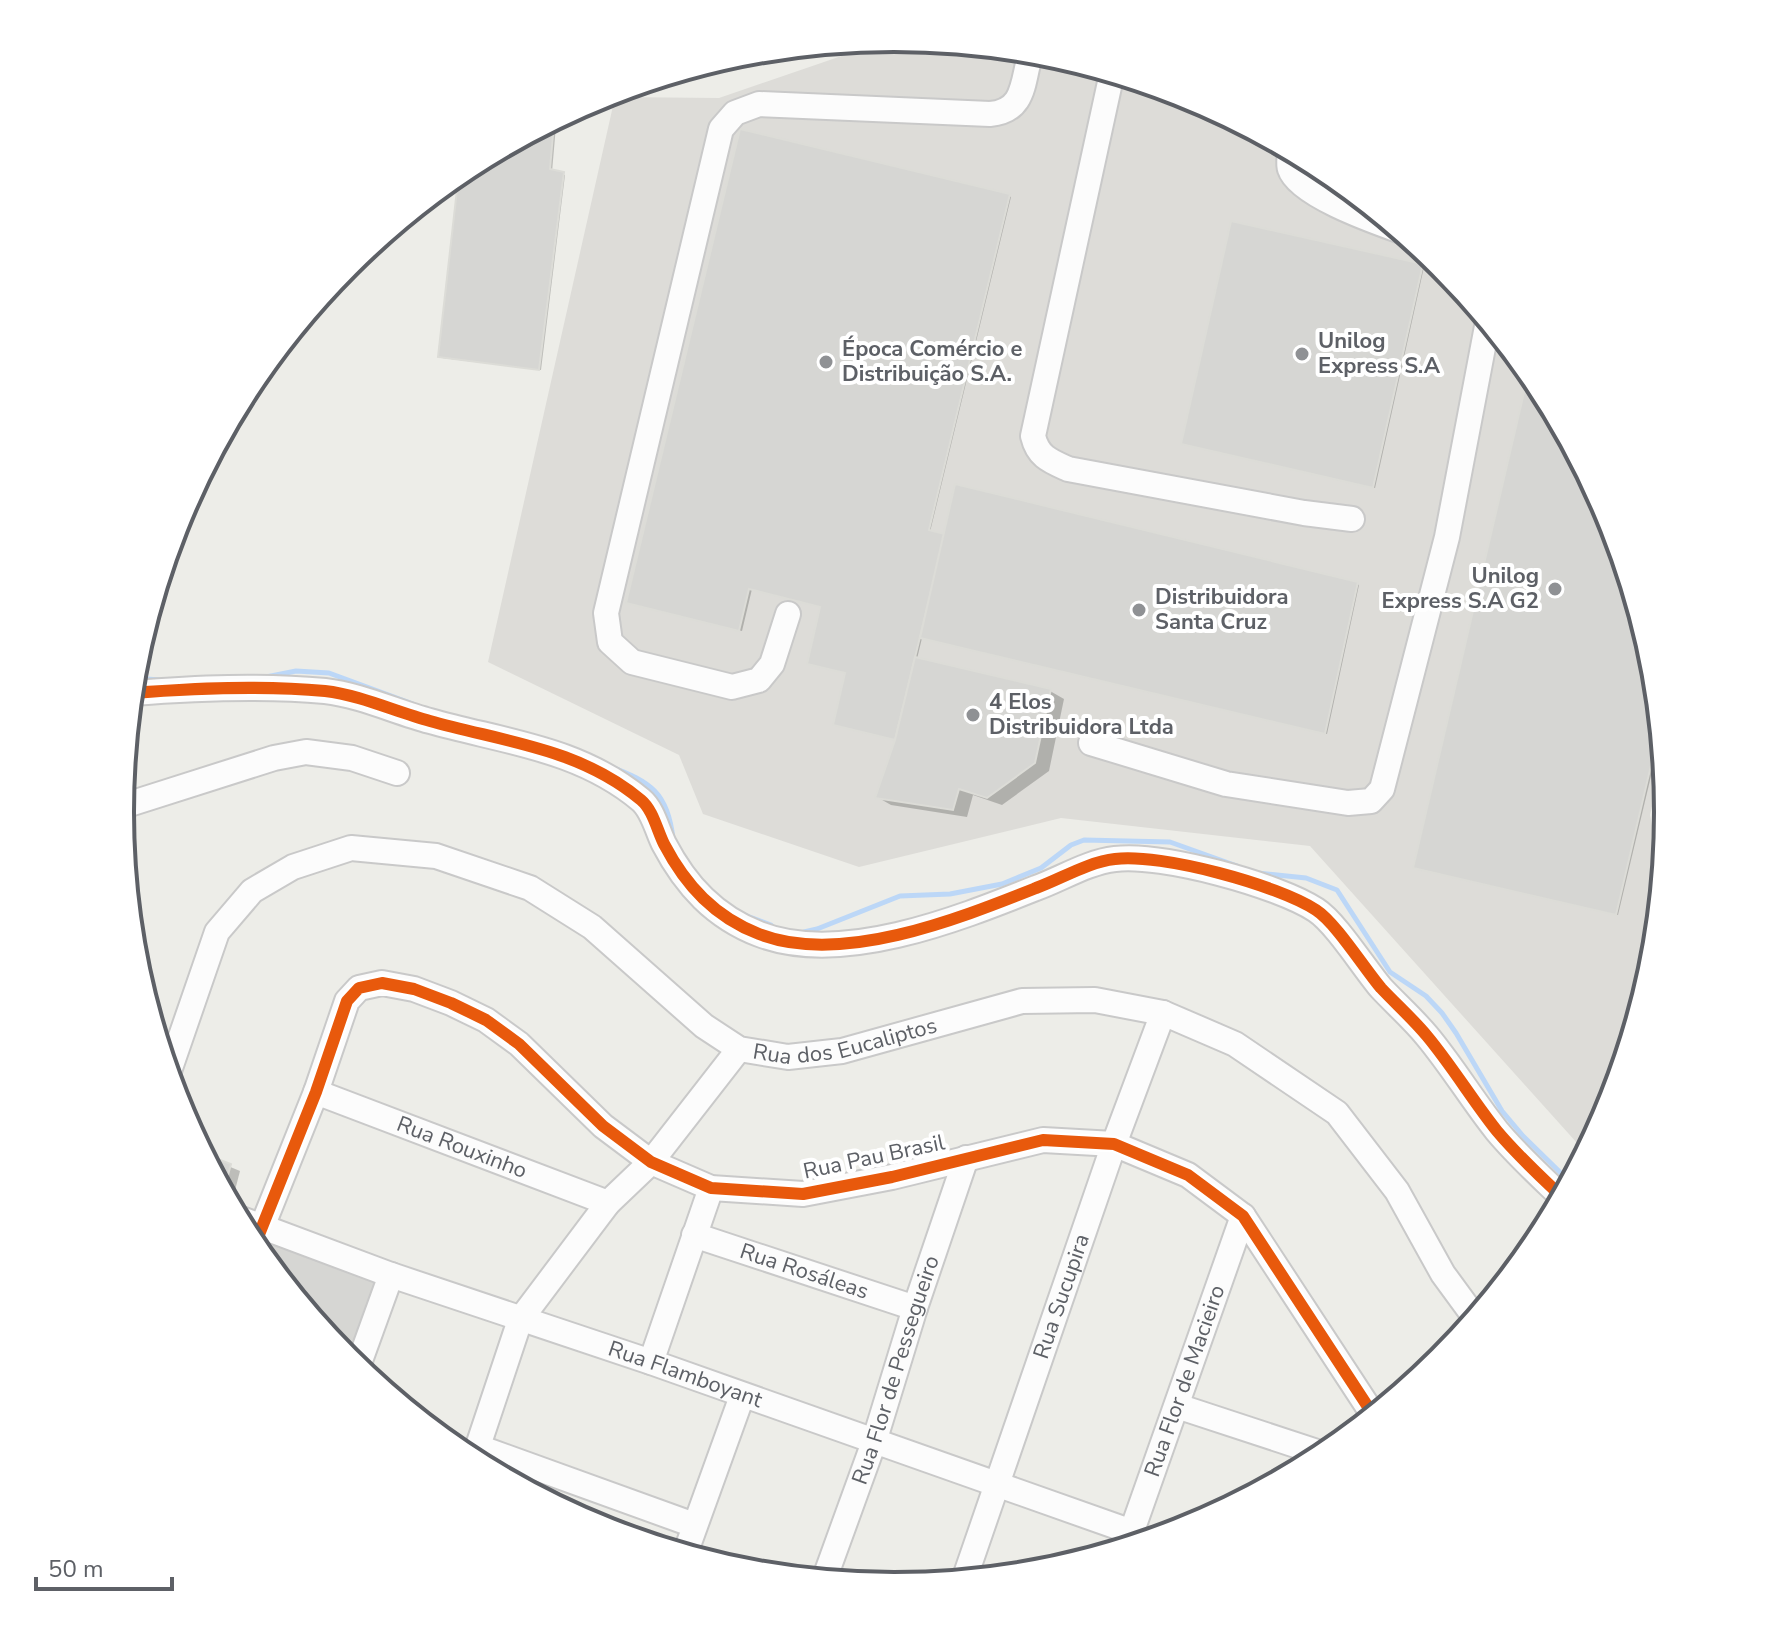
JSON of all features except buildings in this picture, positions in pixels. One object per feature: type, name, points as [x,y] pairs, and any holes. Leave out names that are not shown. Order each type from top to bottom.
[{"type":"street","points":[[788,614],[772,664],[759,680],[732,687],[632,662],[610,642],[606,613],[721,129],[735,113],[759,104],[1007,113],[1018,102],[1028,65]]},
{"type":"street","points":[[1110,84],[1033,436],[1035,446],[1044,458],[1068,469],[1304,513],[1352,519]]},
{"type":"street","points":[[1289,163],[1289,169],[1298,181],[1338,207],[1368,219]]},
{"type":"street","points":[[1091,743],[1226,784],[1348,803],[1371,801],[1382,789],[1447,537],[1485,335]]},
{"type":"street","points":[[143,692],[196,688],[330,691],[432,722],[517,740],[580,762],[645,803],[665,846],[689,885],[718,914],[757,933],[783,941],[837,944],[888,937],[982,907],[1113,859],[1152,860],[1222,875],[1295,897],[1322,914],[1382,988],[1427,1036],[1499,1133],[1555,1190]]},
{"type":"street","points":[[134,802],[274,758],[306,752],[352,758],[397,773]]},
{"type":"street","name":"Rua dos Eucaliptos","points":[[174,1057],[217,932],[252,891],[293,867],[351,848],[436,856],[530,888],[592,927],[704,1026],[739,1049],[788,1057],[842,1051],[1022,1001],[1095,1000],[1163,1013],[1235,1044],[1337,1113],[1397,1191],[1443,1274],[1469,1310]]},
{"type":"street","name":"Rua Pau Brasil","points":[[260,1232],[316,1092],[347,1001],[359,988],[382,983],[414,989],[451,1003],[497,1028],[519,1044],[603,1126],[651,1162],[711,1188],[803,1194],[892,1177],[1043,1140],[1114,1144],[1188,1175],[1243,1216],[1368,1407]]},
{"type":"street","name":"Rua Sucupira","points":[[968,1569],[1114,1144],[1163,1013]]},
{"type":"street","points":[[477,1449],[520,1320],[608,1203],[651,1162],[739,1049]]},
{"type":"street","name":"Rua Rouxinho","points":[[316,1092],[608,1203]]},
{"type":"street","name":"Rua Flor de Pessegueiro","points":[[828,1569],[874,1442],[966,1158]]},
{"type":"street","points":[[651,1362],[711,1188]]},
{"type":"street","name":"Rua Flor de Macieiro","points":[[1131,1535],[1243,1216]]},
{"type":"street","name":"Rua Rosáleas","points":[[694,1235],[915,1308]]},
{"type":"street","name":"Rua Flamboyant","points":[[264,1238],[391,1275],[651,1362],[997,1486],[1123,1538]]},
{"type":"street","points":[[362,1355],[391,1275]]},
{"type":"street","points":[[688,1544],[742,1396]]},
{"type":"street","points":[[1177,1406],[1301,1455]]},
{"type":"street","points":[[498,1462],[694,1525]]},
{"type":"shaded area","points":[[848,54],[944,54],[1042,67],[1091,78],[1138,92],[1230,130],[1317,180],[1395,241],[1466,311],[1526,390],[1553,432],[1597,521],[1629,616],[1648,713],[1654,799],[1650,815],[1653,862],[1648,912],[1629,1009],[1597,1104],[1578,1144],[1310,846],[1061,818],[859,867],[703,814],[679,755],[488,662],[613,106],[636,97],[719,98]]},
{"type":"waterway","points":[[266,677],[296,671],[329,673],[413,704]]},
{"type":"waterway","points":[[146,679],[160,680]]},
{"type":"waterway","points":[[609,766],[655,791],[667,810],[673,839]]},
{"type":"waterway","points":[[804,932],[900,896],[950,894],[1002,884],[1041,868],[1071,845],[1084,840],[1170,842],[1237,866]]},
{"type":"waterway","points":[[1258,873],[1306,878],[1337,890],[1390,972],[1426,996],[1442,1013],[1502,1111],[1563,1175]]},
{"type":"waterway","points":[[747,916],[771,925]]},
{"type":"cycle path","points":[[143,692],[228,688],[325,691],[567,758],[617,783],[645,804],[682,873],[715,909],[759,934],[791,942],[826,945],[899,935],[971,913],[1085,867],[1115,859],[1160,861],[1248,881],[1298,900],[1324,916],[1381,988],[1436,1047],[1497,1131],[1555,1190]]},
{"type":"cycle path","points":[[260,1232],[316,1092],[347,1001],[359,988],[382,983],[414,989],[486,1020],[519,1044],[603,1126],[651,1162],[711,1188],[803,1194],[892,1177],[1043,1140],[1114,1144],[1188,1175],[1243,1216],[1368,1407]]},
{"type":"place","name":"Unilog Express S.A","points":[[1302,354]]},
{"type":"place","name":"Época Comércio e Distribuição S.A.","points":[[826,362]]},
{"type":"place","name":"Unilog Express S.A G2","points":[[1555,589]]},
{"type":"place","name":"Distribuidora Santa Cruz","points":[[1139,610]]},
{"type":"place","name":"4 Elos Distribuidora Ltda","points":[[973,715]]}]
